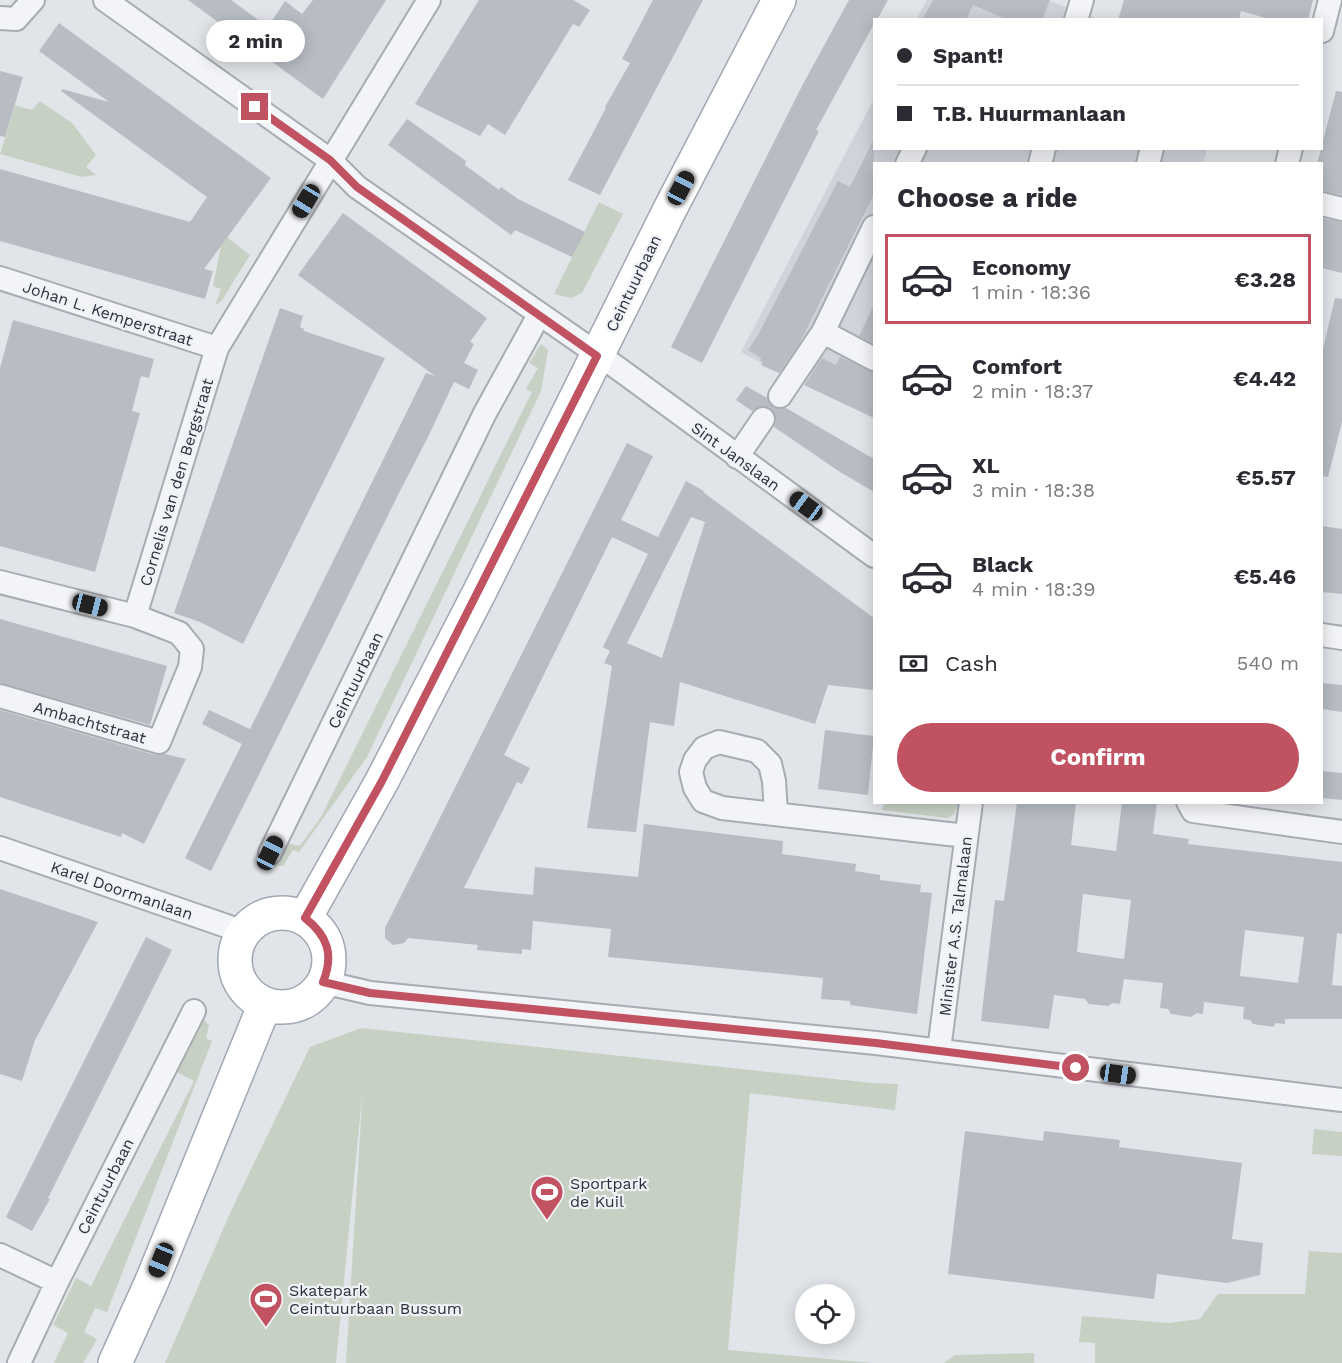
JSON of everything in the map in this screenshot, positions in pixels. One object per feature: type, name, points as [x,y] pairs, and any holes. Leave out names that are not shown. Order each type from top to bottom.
[{"type":"main road","name":"Ceintuurbaan","points":[[305,918],[382,781],[670,208],[779,0]]},
{"type":"main road","points":[[287,913],[305,918],[324,938],[327,948],[329,959],[323,982],[310,998],[300,1004],[277,1007],[253,998],[244,988],[235,969],[236,949],[244,932],[259,919],[272,914],[287,913]]},
{"type":"main road","points":[[116,1363],[152,1281],[265,1004]]},
{"type":"street","points":[[0,18],[16,19],[33,0]]},
{"type":"street","name":"Sint Janslaan","points":[[105,0],[330,160],[357,187],[597,356],[619,369],[873,555]]},
{"type":"street","name":"Cornelis van den Bergstraat","points":[[135,616],[217,348],[429,0]]},
{"type":"street","points":[[1077,18],[1082,0]]},
{"type":"street","points":[[1323,27],[1330,0]]},
{"type":"street","points":[[1323,204],[1342,209]]},
{"type":"street","points":[[780,396],[823,332],[873,229]]},
{"type":"street","name":"Johan L. Kemperstraat","points":[[0,278],[217,348]]},
{"type":"street","name":"Ceintuurbaan","points":[[270,853],[485,413],[539,315]]},
{"type":"street","points":[[823,332],[873,358]]},
{"type":"street","points":[[737,457],[763,419]]},
{"type":"street","points":[[0,582],[135,616]]},
{"type":"street","name":"Ambachtstraat","points":[[0,696],[159,742],[190,667],[192,649],[179,633],[135,616]]},
{"type":"street","points":[[1323,635],[1342,638]]},
{"type":"street","name":"Minister A.S. Talmalaan","points":[[939,1050],[971,804]]},
{"type":"street","points":[[1189,804],[1193,811],[1342,832]]},
{"type":"street","points":[[776,813],[966,836]]},
{"type":"street","name":"Karel Doormanlaan","points":[[0,848],[244,932]]},
{"type":"street","points":[[323,982],[370,993],[939,1050],[1342,1100]]},
{"type":"street","name":"Ceintuurbaan","points":[[20,1363],[57,1282],[194,1011]]},
{"type":"street","points":[[0,1255],[57,1282]]},
{"type":"shaded area","points":[[927,0],[1047,0],[1095,18],[917,18]]},
{"type":"shaded area","points":[[873,101],[873,150],[1207,150],[1204,162],[873,162],[873,405],[793,366],[784,375],[741,352]]},
{"type":"green space","points":[[40,101],[73,124],[96,155],[86,167],[96,175],[82,177],[0,154],[15,105],[32,110]]},
{"type":"green space","points":[[599,202],[623,214],[582,293],[571,298],[554,294]]},
{"type":"green space","points":[[227,237],[250,255],[222,300],[215,306],[221,289],[213,286],[221,246]]},
{"type":"green space","points":[[541,344],[548,350],[541,391],[367,757],[299,852],[293,850],[283,866],[272,866],[287,843],[300,846],[321,817],[532,392],[526,389],[538,368],[529,363]]},
{"type":"green space","points":[[884,804],[959,804],[954,814],[947,818],[882,810]]},
{"type":"green space","points":[[199,1015],[209,1025],[206,1038],[212,1041],[107,1312],[95,1308],[84,1332],[97,1339],[83,1363],[54,1363],[68,1333],[53,1325],[76,1278],[91,1286],[194,1081],[172,1070]]},
{"type":"green space","name":"Sportpark de Kuil","points":[[361,1028],[898,1084],[895,1110],[750,1093],[728,1350],[873,1363],[346,1363],[363,1086],[336,1363],[165,1363],[231,1211],[310,1047]]},
{"type":"green space","points":[[1314,1129],[1342,1132],[1342,1156],[1312,1154]]},
{"type":"green space","points":[[1309,1251],[1342,1253],[1342,1363],[1095,1363],[1095,1343],[1079,1342],[1082,1316],[1169,1323],[1200,1319],[1218,1294],[1305,1294]]},
{"type":"green space","points":[[1034,1353],[1034,1363],[944,1363],[955,1355]]},
{"type":"building","points":[[188,0],[231,0],[268,27],[285,1],[302,14],[313,0],[386,0],[323,99]]},
{"type":"building","points":[[479,0],[573,0],[590,10],[579,27],[573,24],[505,135],[488,124],[480,136],[415,104]]},
{"type":"building","points":[[653,0],[703,0],[600,195],[568,180],[630,63],[622,59]]},
{"type":"building","points":[[849,0],[888,0],[878,18],[873,18],[873,26],[816,130],[819,131],[702,363],[671,347],[803,84]]},
{"type":"building","points":[[933,0],[1050,0],[1043,18],[1003,18],[973,5],[967,18],[923,18]]},
{"type":"building","points":[[1124,0],[1313,0],[1308,18],[1266,18],[1241,11],[1239,18],[1119,18]]},
{"type":"building","points":[[59,23],[271,178],[204,269],[213,271],[205,299],[0,241],[0,169],[190,222],[207,197],[61,91],[62,89],[109,102],[39,51]]},
{"type":"building","points":[[0,71],[23,77],[5,137],[0,136]]},
{"type":"building","points":[[1336,91],[1342,92],[1342,195],[1323,191],[1323,162],[1318,162],[1321,150],[1323,150],[1323,141]]},
{"type":"building","points":[[407,119],[466,161],[465,165],[499,190],[501,187],[518,199],[585,232],[572,257],[515,230],[511,235],[388,145]]},
{"type":"building","points":[[873,141],[873,196],[798,346],[779,373],[761,365],[763,362],[760,361],[761,358],[748,350],[838,181],[850,187]]},
{"type":"building","points":[[343,213],[487,318],[470,342],[474,344],[464,363],[478,370],[469,389],[454,382],[211,871],[185,858],[242,744],[202,724],[209,710],[250,729],[426,373],[435,376],[298,275]]},
{"type":"building","points":[[1323,218],[1342,222],[1342,273],[1323,268]]},
{"type":"building","points":[[1335,298],[1342,299],[1342,422],[1328,477],[1323,476],[1323,349]]},
{"type":"building","points":[[873,307],[873,343],[859,336]]},
{"type":"building","points":[[280,308],[303,316],[300,327],[304,331],[385,358],[243,644],[200,622],[174,613]]},
{"type":"building","points":[[13,320],[154,359],[149,378],[141,376],[132,411],[140,413],[95,572],[0,546],[0,368]]},
{"type":"building","points":[[840,357],[873,372],[873,418],[804,385],[822,358],[836,365]]},
{"type":"building","points":[[746,386],[767,398],[773,407],[786,408],[873,458],[873,491],[774,427],[775,414],[770,408],[763,406],[752,411],[736,400]]},
{"type":"building","points":[[627,443],[653,456],[621,520],[658,537],[686,481],[704,491],[873,617],[873,690],[828,685],[815,724],[680,682],[674,726],[650,722],[636,832],[587,828],[612,666],[604,663],[610,651],[603,647],[648,554],[612,537],[504,755],[530,768],[522,784],[517,782],[464,888],[533,895],[535,867],[638,877],[644,824],[783,841],[782,854],[856,864],[855,871],[880,875],[880,880],[921,885],[920,892],[932,893],[917,1014],[850,1005],[850,1001],[821,999],[823,978],[608,957],[611,929],[533,921],[531,950],[522,949],[522,954],[477,950],[478,945],[408,938],[404,943],[393,945],[385,938],[385,928]],"holes":[[[691,517],[705,522],[662,658],[627,643]]]},
{"type":"building","points":[[1323,526],[1342,529],[1342,594],[1323,592]]},
{"type":"building","points":[[0,619],[167,666],[150,725],[0,683]]},
{"type":"building","points":[[1323,683],[1342,685],[1342,712],[1323,709]]},
{"type":"building","points":[[0,710],[155,755],[165,754],[186,759],[144,844],[122,833],[121,837],[0,797]]},
{"type":"building","points":[[825,730],[873,736],[868,795],[818,789]]},
{"type":"building","points":[[1323,771],[1342,773],[1342,800],[1323,798]]},
{"type":"building","points":[[1017,804],[1076,804],[1071,845],[1116,851],[1122,804],[1157,804],[1153,834],[1189,839],[1188,844],[1342,862],[1342,934],[1337,933],[1332,985],[1342,986],[1342,1019],[1285,1019],[1285,1024],[1276,1023],[1273,1027],[1253,1024],[1250,1020],[1243,1019],[1244,1007],[1204,1002],[1203,1014],[1197,1013],[1191,1017],[1171,1014],[1168,1009],[1160,1008],[1163,983],[1124,979],[1120,1004],[1113,1003],[1108,1006],[1089,1004],[1085,999],[1054,995],[1049,1029],[981,1021],[995,900],[1004,901]],"holes":[[[1083,894],[1131,900],[1124,959],[1077,952]],[[1245,930],[1304,937],[1298,983],[1240,976]]]},
{"type":"building","points":[[0,889],[98,922],[35,1040],[22,1081],[0,1074]]},
{"type":"building","points":[[146,937],[172,950],[48,1198],[50,1199],[32,1231],[6,1217]]},
{"type":"building","points":[[965,1131],[1043,1141],[1044,1131],[1120,1140],[1119,1147],[1242,1163],[1232,1239],[1263,1243],[1260,1275],[1227,1283],[1157,1274],[1154,1299],[948,1274]]},
{"type":"place","name":"Sportpark de Kuil","points":[[547,1221]]},
{"type":"place","name":"Skatepark Ceintuurbaan Bussum","points":[[266,1328]]},
{"type":"route","points":[[255,107],[330,160],[357,187],[597,356],[382,781],[305,918],[324,938],[327,948],[328,971],[323,982],[370,993],[876,1043],[1076,1068]]}]
